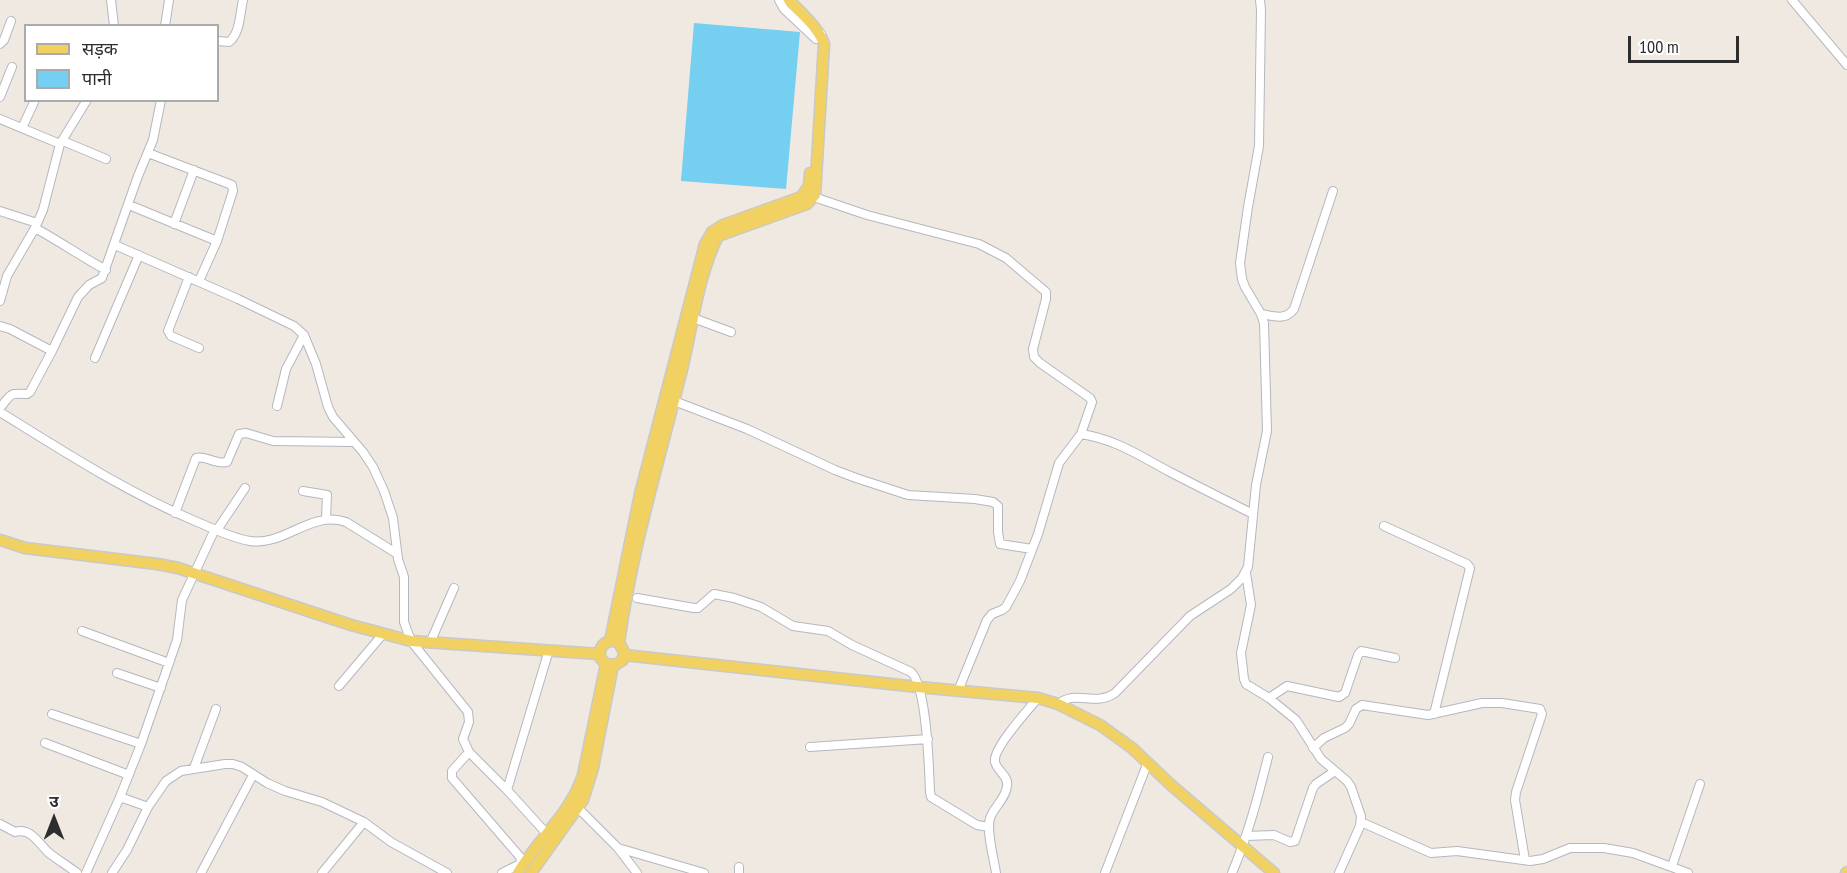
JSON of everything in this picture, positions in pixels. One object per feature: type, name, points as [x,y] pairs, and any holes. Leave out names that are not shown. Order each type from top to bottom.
[{"type":"main road","points":[[614,642],[640,494],[705,244],[712,232],[723,225],[801,197],[808,186],[818,57],[817,35],[781,0]]},
{"type":"main road","points":[[614,642],[622,620],[649,490],[674,401],[711,248],[718,236],[807,204],[814,197],[824,44],[789,0]]},
{"type":"main road","points":[[0,540],[25,548],[157,564],[196,573],[411,641],[599,654]]},
{"type":"main road","points":[[614,642],[623,647],[624,655],[619,663],[609,665],[602,661],[599,654],[602,646],[614,642]]},
{"type":"main road","points":[[624,655],[1038,698],[1058,704],[1100,725],[1148,762],[1171,785],[1245,841],[1274,873]]},
{"type":"main road","points":[[531,873],[583,800],[593,768],[609,665]]},
{"type":"main road","points":[[518,873],[571,803],[578,790],[609,665]]},
{"type":"street","points":[[111,0],[114,24]]},
{"type":"street","points":[[165,24],[169,0]]},
{"type":"street","points":[[219,41],[229,42],[235,35],[243,0]]},
{"type":"street","points":[[795,0],[817,23],[817,35]]},
{"type":"street","points":[[1260,0],[1259,146],[1240,263],[1242,279],[1261,314],[1265,331],[1267,430],[1256,485],[1246,573],[1251,610],[1241,653],[1242,674],[1246,684],[1269,698],[1296,720],[1324,763],[1347,781],[1351,787],[1361,822],[1339,873]]},
{"type":"street","points":[[1792,0],[1847,65]]},
{"type":"street","points":[[0,44],[4,40],[11,21]]},
{"type":"street","points":[[0,98],[12,67]]},
{"type":"street","points":[[22,128],[34,102]]},
{"type":"street","points":[[0,301],[1,287],[36,226],[48,196],[62,142],[86,102]]},
{"type":"street","points":[[161,102],[153,140],[102,278],[83,290],[78,297],[30,392],[11,394],[0,410],[144,498],[216,530],[256,542],[286,536],[315,521],[326,518],[337,519],[346,522],[396,553]]},
{"type":"street","points":[[0,119],[106,159]]},
{"type":"street","points":[[148,153],[230,183],[233,188],[217,241],[199,281]]},
{"type":"street","points":[[174,224],[194,170]]},
{"type":"street","points":[[1261,314],[1283,318],[1294,309],[1333,191]]},
{"type":"street","points":[[814,197],[867,214],[979,244],[1006,258],[1046,292],[1033,353],[1040,363],[1090,398],[1092,405],[1081,434],[1059,463],[1020,581],[1006,607],[992,614],[987,620],[958,691]]},
{"type":"street","points":[[129,206],[217,241]]},
{"type":"street","points":[[0,211],[36,226],[106,270]]},
{"type":"street","points":[[115,245],[199,281],[294,327],[304,335],[333,417],[373,468],[384,491],[393,518],[396,553],[404,577],[404,622],[411,641],[468,712],[463,740],[469,752],[547,834]]},
{"type":"street","points":[[94,358],[139,255]]},
{"type":"street","points":[[189,277],[168,331],[171,336],[199,348]]},
{"type":"street","points":[[693,318],[730,332]]},
{"type":"street","points":[[0,326],[52,351]]},
{"type":"street","points":[[277,406],[286,369],[304,335]]},
{"type":"street","points":[[674,401],[747,429],[836,470],[908,495],[993,502],[998,506],[1000,544],[1032,549]]},
{"type":"street","points":[[175,513],[196,458],[201,457],[221,464],[226,462],[237,435],[242,432],[273,441],[354,442]]},
{"type":"street","points":[[1081,434],[1098,436],[1116,443],[1253,513]]},
{"type":"street","points":[[86,873],[129,775],[161,688],[177,640],[182,600],[216,530],[245,488]]},
{"type":"street","points":[[303,490],[327,495],[326,518]]},
{"type":"street","points":[[1384,526],[1467,564],[1470,568],[1434,714]]},
{"type":"street","points":[[1058,704],[1068,697],[1098,700],[1110,697],[1190,616],[1231,588],[1246,573]]},
{"type":"street","points":[[430,643],[454,588]]},
{"type":"street","points":[[637,598],[694,608],[698,608],[714,594],[734,598],[761,607],[793,626],[828,631],[852,645],[911,672],[918,687],[925,719],[931,797],[977,825],[989,827]]},
{"type":"street","points":[[82,631],[169,663]]},
{"type":"street","points":[[339,686],[383,634]]},
{"type":"street","points":[[507,790],[549,650]]},
{"type":"street","points":[[1269,698],[1287,686],[1339,696],[1345,693],[1361,651],[1395,658]]},
{"type":"street","points":[[117,673],[161,688]]},
{"type":"street","points":[[996,873],[989,827],[991,815],[1003,797],[1008,784],[995,763],[996,751],[1038,698]]},
{"type":"street","points":[[1313,748],[1323,738],[1345,728],[1356,709],[1362,705],[1418,714],[1434,714],[1482,703],[1502,702],[1541,710],[1542,714],[1515,792],[1515,809],[1525,860]]},
{"type":"street","points":[[194,768],[216,709]]},
{"type":"street","points":[[52,714],[141,744]]},
{"type":"street","points":[[810,747],[927,739]]},
{"type":"street","points":[[45,743],[129,775]]},
{"type":"street","points":[[469,752],[452,771],[452,778],[521,858],[520,864],[502,873]]},
{"type":"street","points":[[1232,873],[1245,841],[1268,757]]},
{"type":"street","points":[[1105,873],[1148,762]]},
{"type":"street","points":[[112,873],[127,850],[148,807],[170,777],[194,768],[233,764],[285,790],[322,802],[364,822],[391,842],[447,873]]},
{"type":"street","points":[[1245,841],[1274,835],[1290,842],[1295,841],[1313,788],[1335,771]]},
{"type":"street","points":[[201,873],[254,775]]},
{"type":"street","points":[[1672,866],[1700,784]]},
{"type":"street","points":[[120,797],[148,807]]},
{"type":"street","points":[[578,808],[618,848],[637,873]]},
{"type":"street","points":[[322,873],[364,822]]},
{"type":"street","points":[[1361,822],[1431,853],[1457,851],[1525,860],[1543,859],[1564,849],[1604,848],[1634,853],[1688,873]]},
{"type":"street","points":[[0,824],[15,832],[21,830],[28,833],[77,873]]},
{"type":"street","points":[[618,848],[704,873]]},
{"type":"water","points":[[694,23],[800,32],[786,189],[681,181]]}]
